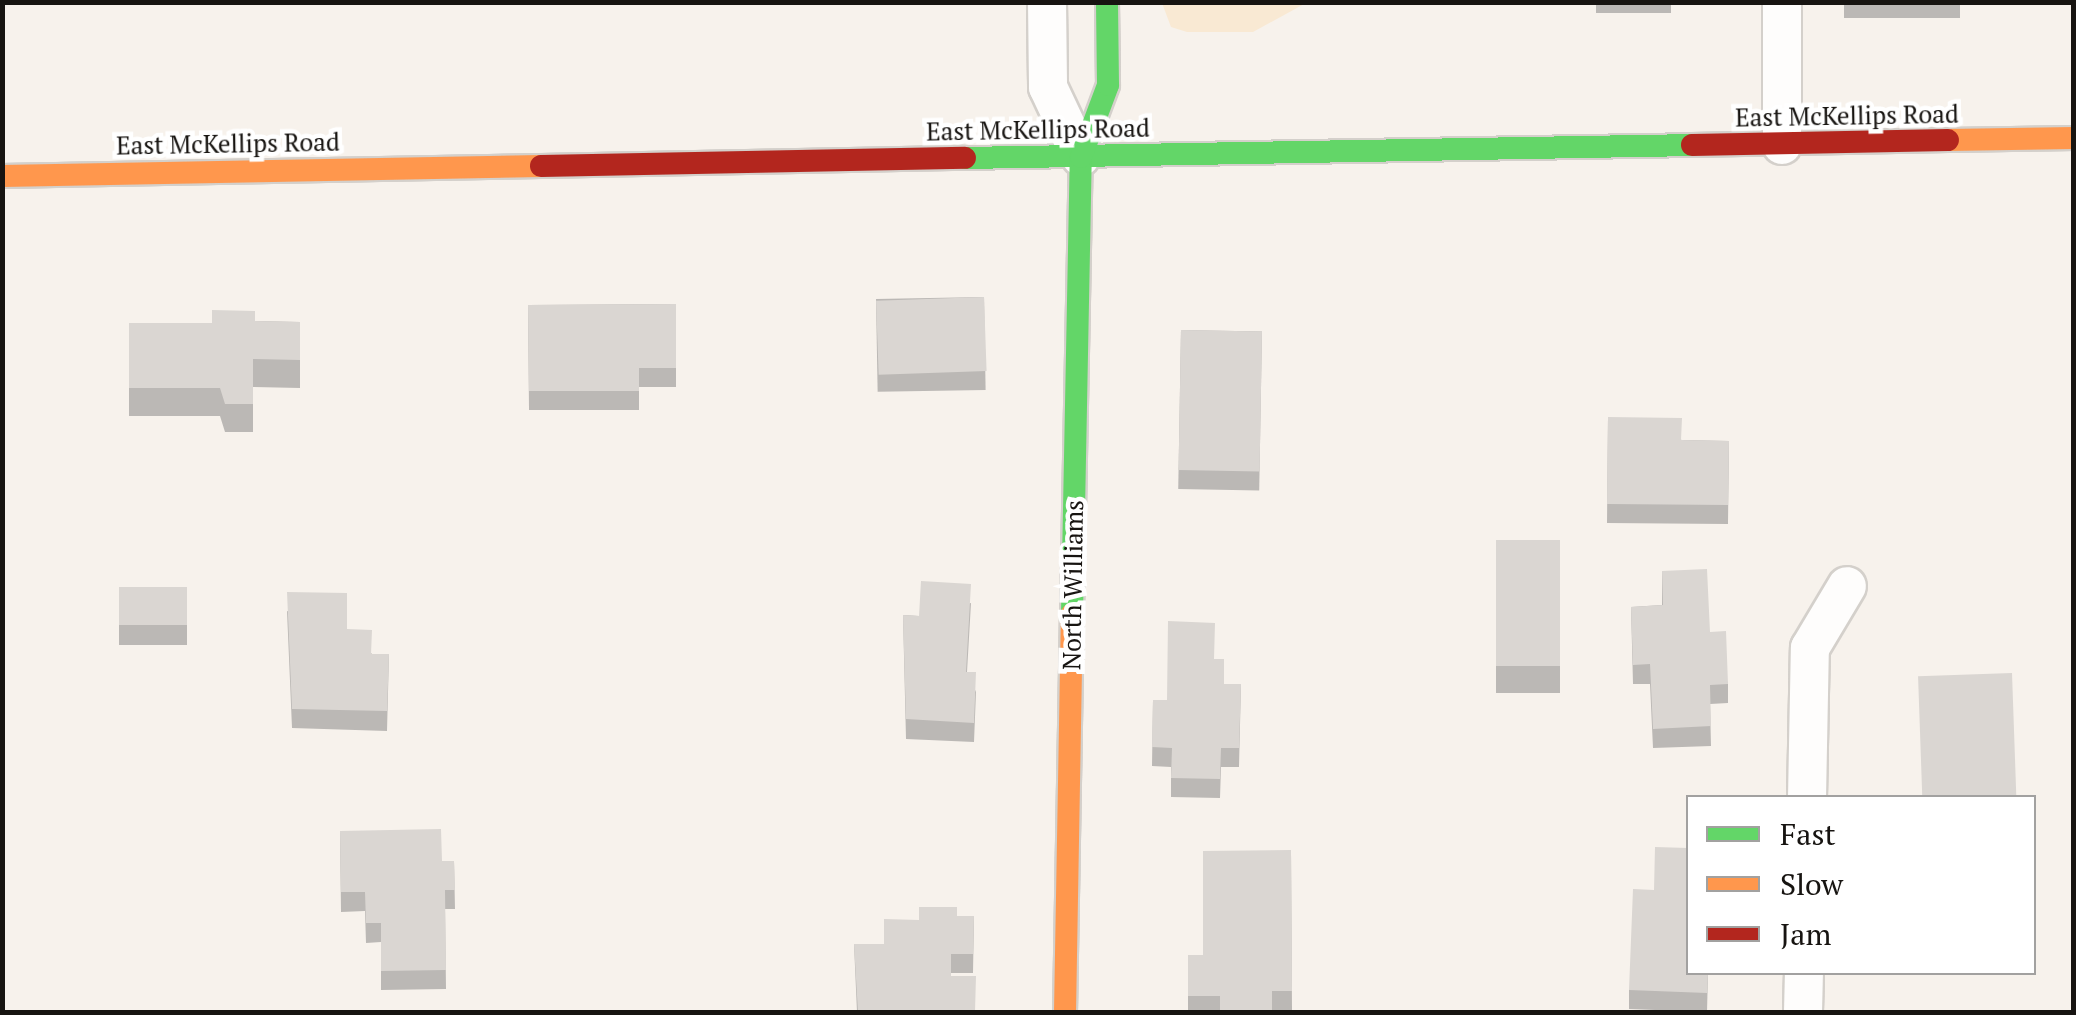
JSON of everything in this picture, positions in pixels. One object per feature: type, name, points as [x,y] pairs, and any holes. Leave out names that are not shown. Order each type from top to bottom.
[{"type":"main road","name":"North Williams","points":[[1066,1012],[1081,157],[1108,85],[1107,2]]},
{"type":"main road","name":"East McKellips Road","points":[[2,176],[2074,138]]},
{"type":"street","name":"North Williams","points":[[1048,2],[1048,88],[1081,157]]},
{"type":"street","points":[[1782,2],[1782,145]]},
{"type":"street","points":[[1807,795],[1810,648],[1846,586]]},
{"type":"street","points":[[1803,1012],[1804,975]]},
{"type":"shaded area","points":[[1306,2],[1253,32],[1187,32],[1171,27],[1162,3]]},
{"type":"building","points":[[984,297],[987,371],[879,375],[876,301]]},
{"type":"building","points":[[676,304],[676,368],[639,368],[639,391],[529,391],[528,305]]},
{"type":"building","points":[[212,310],[255,311],[255,321],[300,322],[300,360],[253,359],[253,404],[225,404],[220,388],[129,388],[129,323],[212,323]]},
{"type":"building","points":[[1181,330],[1262,331],[1260,471],[1179,470]]},
{"type":"building","points":[[1608,417],[1682,418],[1681,440],[1729,441],[1728,505],[1607,504]]},
{"type":"building","points":[[1496,540],[1560,540],[1560,666],[1496,666]]},
{"type":"building","points":[[1707,569],[1710,632],[1726,631],[1728,684],[1710,685],[1711,726],[1653,729],[1650,664],[1633,665],[1631,607],[1663,605],[1662,571]]},
{"type":"building","points":[[921,581],[971,584],[966,672],[976,672],[974,723],[906,719],[903,615],[919,616]]},
{"type":"building","points":[[119,587],[187,587],[187,625],[119,625]]},
{"type":"building","points":[[287,592],[347,593],[347,629],[372,630],[371,654],[389,654],[387,711],[292,709]]},
{"type":"building","points":[[1168,621],[1215,623],[1214,659],[1224,659],[1224,684],[1241,684],[1239,748],[1221,748],[1220,779],[1171,778],[1172,748],[1152,747],[1153,700],[1167,700]]},
{"type":"building","points":[[2012,673],[2016,795],[1922,795],[1918,676]]},
{"type":"building","points":[[441,829],[442,861],[454,861],[455,890],[445,890],[446,970],[381,971],[381,923],[366,923],[365,892],[341,892],[340,831]]},
{"type":"building","points":[[1655,847],[1686,848],[1686,975],[1708,975],[1707,993],[1629,990],[1633,889],[1654,890]]},
{"type":"building","points":[[1291,850],[1292,991],[1272,991],[1272,1012],[1220,1012],[1220,996],[1188,996],[1188,955],[1203,955],[1203,851]]},
{"type":"building","points":[[919,907],[957,907],[957,916],[974,916],[973,954],[951,954],[951,976],[976,976],[975,1012],[858,1012],[854,944],[884,944],[884,919],[919,920]]},
{"type":"traffic: fast","points":[[1072,614],[1081,157],[1108,85],[1107,2]]},
{"type":"traffic: fast","points":[[965,158],[1692,145]]},
{"type":"traffic: slow","points":[[1948,140],[2074,138]]},
{"type":"traffic: slow","points":[[2,176],[541,166]]},
{"type":"traffic: slow","points":[[1065,1012],[1072,614]]},
{"type":"traffic: jam","points":[[1692,145],[1948,140]]},
{"type":"traffic: jam","points":[[541,166],[965,158]]}]
